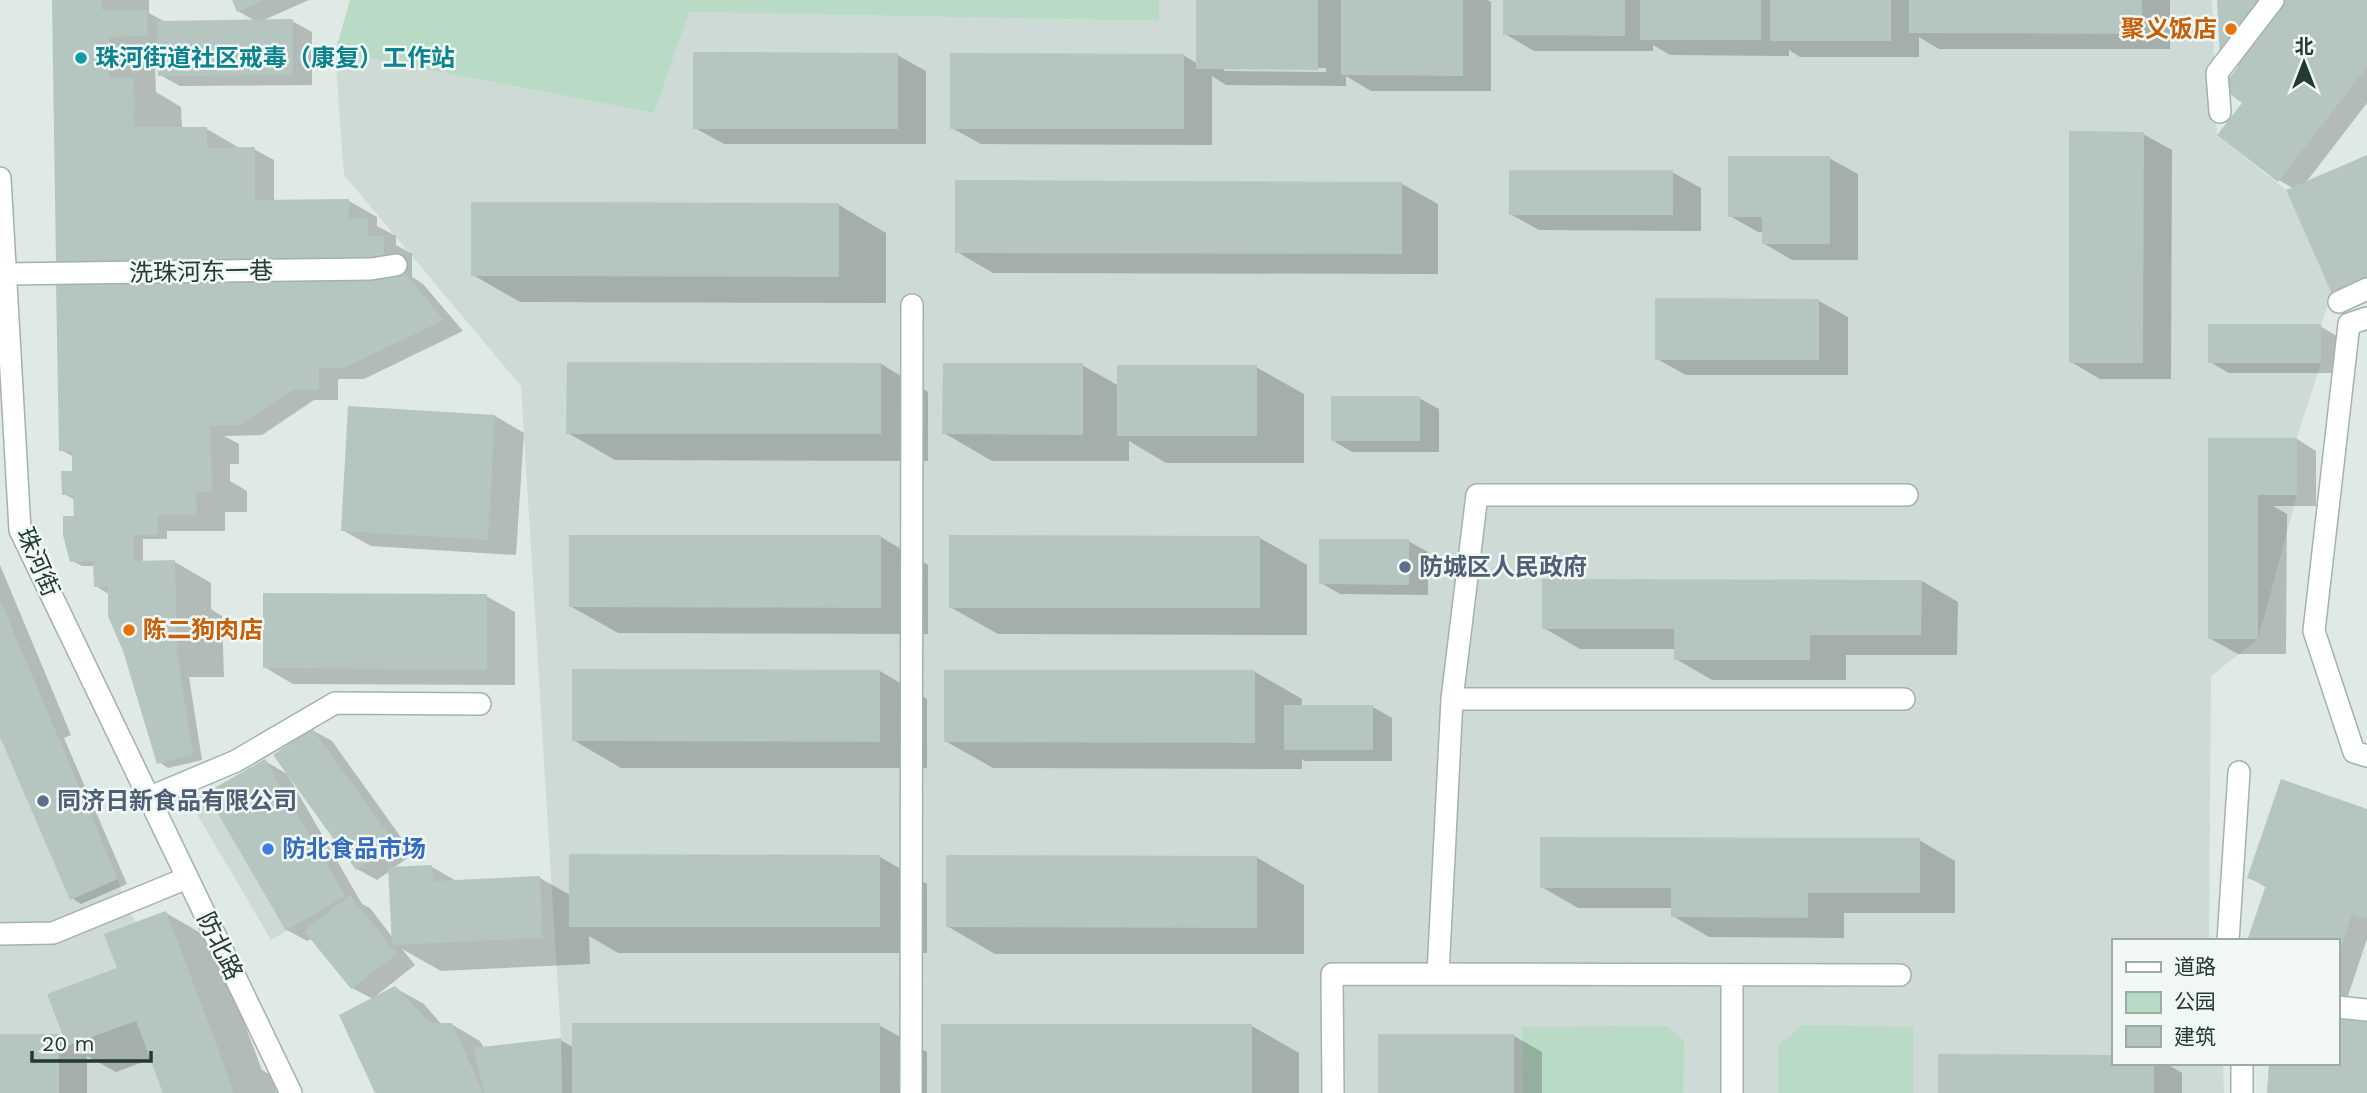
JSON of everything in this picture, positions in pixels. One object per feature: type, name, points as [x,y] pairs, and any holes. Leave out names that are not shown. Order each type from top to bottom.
[{"type":"street","points":[[2220,112],[2217,73],[2273,0]]},
{"type":"street","name":"珠河街","points":[[0,178],[5,274],[10,531],[148,799]]},
{"type":"street","name":"洗珠河东一巷","points":[[5,274],[371,269],[396,265]]},
{"type":"street","points":[[2339,302],[2367,289]]},
{"type":"street","points":[[911,1093],[912,305]]},
{"type":"street","points":[[2367,318],[2349,324],[2314,631],[2354,752],[2367,755]]},
{"type":"street","points":[[1438,974],[1452,699],[1477,495],[1907,495]]},
{"type":"street","points":[[1452,699],[1903,699]]},
{"type":"street","points":[[148,799],[236,761],[335,703],[480,704]]},
{"type":"street","points":[[2228,939],[2239,772]]},
{"type":"street","name":"防北路","points":[[148,799],[291,1093]]},
{"type":"street","points":[[0,934],[53,933],[187,878]]},
{"type":"street","points":[[1333,1093],[1332,974],[1900,975]]},
{"type":"street","points":[[1732,975],[1732,1093]]},
{"type":"street","points":[[2339,1007],[2367,1010]]},
{"type":"street","points":[[2242,1065],[2242,1093]]},
{"type":"shaded area","name":"防城区人民政府","points":[[1159,0],[2212,0],[2217,135],[2286,190],[2332,294],[2321,324],[2321,363],[2297,437],[2297,495],[2258,639],[2211,676],[2209,939],[2112,939],[2112,1065],[2223,1065],[2224,1093],[562,1093],[561,1038],[521,386],[344,175],[335,52],[654,113],[688,12],[1158,21]]},
{"type":"shaded area","points":[[0,599],[135,922],[166,911],[234,1093],[0,1093]]},
{"type":"shaded area","name":"防北食品市场","points":[[265,759],[346,896],[271,940],[190,802]]},
{"type":"green space","points":[[350,0],[1159,0],[1159,21],[689,12],[654,113],[335,52]]},
{"type":"green space","points":[[1802,1025],[1913,1027],[1913,1093],[1778,1093],[1778,1046]]},
{"type":"green space","points":[[1668,1026],[1684,1041],[1683,1093],[1523,1093],[1522,1027]]},
{"type":"building","points":[[52,0],[102,0],[102,10],[147,10],[147,36],[109,37],[109,78],[134,78],[135,127],[207,127],[207,148],[255,147],[255,200],[349,199],[349,219],[368,218],[368,236],[384,236],[384,259],[56,264]]},
{"type":"building","points":[[232,0],[264,0],[237,12]]},
{"type":"building","points":[[1196,0],[1318,0],[1318,70],[1196,69]]},
{"type":"building","points":[[1341,0],[1463,0],[1463,76],[1341,75]]},
{"type":"building","points":[[1503,0],[1625,0],[1625,36],[1503,35]]},
{"type":"building","points":[[1640,0],[1761,0],[1761,40],[1640,40]]},
{"type":"building","points":[[1770,0],[1891,0],[1891,41],[1770,41]]},
{"type":"building","points":[[1909,0],[2142,0],[2142,34],[1909,33]]},
{"type":"building","name":"聚义饭店","points":[[2217,0],[2265,0],[2220,58]]},
{"type":"building","points":[[2282,0],[2367,0],[2367,67],[2278,182],[2217,135],[2242,103],[2222,88],[2240,64],[2235,60]]},
{"type":"building","points":[[293,19],[293,75],[158,76],[157,21]]},
{"type":"building","points":[[693,52],[898,53],[898,129],[693,129]]},
{"type":"building","points":[[950,53],[1184,54],[1184,129],[950,129]]},
{"type":"building","points":[[2069,131],[2144,132],[2143,363],[2069,363]]},
{"type":"building","points":[[2367,155],[2367,279],[2332,294],[2286,190]]},
{"type":"building","points":[[1728,156],[1830,156],[1830,244],[1762,244],[1762,217],[1728,217]]},
{"type":"building","points":[[1509,170],[1673,170],[1673,215],[1509,215]]},
{"type":"building","points":[[955,180],[1402,182],[1402,254],[955,253]]},
{"type":"building","points":[[471,202],[839,203],[839,277],[471,276]]},
{"type":"building","points":[[403,271],[444,320],[344,368],[319,368],[319,390],[293,390],[242,425],[210,426],[212,492],[196,492],[197,515],[158,515],[158,535],[134,535],[134,561],[175,560],[177,651],[193,755],[157,764],[123,651],[108,616],[108,587],[94,587],[93,561],[70,562],[63,535],[63,516],[74,516],[73,495],[62,495],[61,471],[72,471],[72,451],[59,451],[56,282]]},
{"type":"building","points":[[1655,298],[1819,299],[1819,360],[1655,360]]},
{"type":"building","points":[[2208,324],[2321,324],[2321,363],[2208,363]]},
{"type":"building","points":[[567,362],[881,363],[881,434],[566,434]]},
{"type":"building","points":[[943,363],[1083,363],[1083,435],[942,434]]},
{"type":"building","points":[[1117,365],[1257,365],[1257,436],[1117,436]]},
{"type":"building","points":[[1331,396],[1420,396],[1420,441],[1331,441]]},
{"type":"building","points":[[348,406],[495,415],[488,540],[341,531]]},
{"type":"building","points":[[2208,438],[2297,438],[2297,495],[2258,495],[2258,639],[2208,639]]},
{"type":"building","points":[[569,535],[881,535],[881,608],[569,607]]},
{"type":"building","points":[[949,535],[1260,536],[1260,608],[949,608]]},
{"type":"building","points":[[1319,539],[1409,539],[1409,585],[1319,584]]},
{"type":"building","points":[[1542,579],[1922,580],[1921,635],[1810,635],[1810,660],[1674,660],[1674,629],[1542,629]]},
{"type":"building","points":[[263,593],[487,594],[487,670],[263,668]]},
{"type":"building","points":[[0,599],[118,879],[70,900],[0,737]]},
{"type":"building","points":[[572,669],[880,670],[880,742],[572,741]]},
{"type":"building","points":[[944,670],[1255,670],[1255,743],[944,742]]},
{"type":"building","points":[[1284,705],[1373,705],[1373,750],[1284,750]]},
{"type":"building","points":[[312,728],[395,843],[356,870],[273,755]]},
{"type":"building","name":"防北食品市场","points":[[265,759],[346,896],[286,931],[206,793]]},
{"type":"building","points":[[2281,779],[2367,809],[2367,919],[2352,914],[2339,954],[2339,939],[2248,939],[2266,885],[2247,878]]},
{"type":"building","points":[[1540,837],[1920,838],[1920,893],[1808,893],[1808,918],[1671,917],[1671,888],[1540,888]]},
{"type":"building","points":[[569,854],[880,855],[880,927],[569,927]]},
{"type":"building","points":[[946,855],[1257,856],[1257,928],[946,927]]},
{"type":"building","points":[[432,865],[433,881],[540,876],[543,938],[392,945],[388,867]]},
{"type":"building","points":[[350,895],[397,954],[351,989],[304,931]]},
{"type":"building","points":[[166,911],[234,1093],[163,1093],[136,1021],[67,1046],[47,994],[117,968],[104,934]]},
{"type":"building","points":[[395,986],[430,1023],[452,1023],[483,1093],[375,1093],[339,1015]]},
{"type":"building","points":[[2339,1019],[2367,1020],[2367,1093],[2267,1093],[2269,1065],[2339,1065]]},
{"type":"building","points":[[572,1023],[880,1023],[880,1093],[572,1093]]},
{"type":"building","points":[[941,1024],[1252,1024],[1252,1093],[941,1093]]},
{"type":"building","points":[[0,1034],[59,1034],[59,1093],[0,1093]]},
{"type":"building","points":[[1378,1034],[1514,1034],[1514,1093],[1378,1093]]},
{"type":"building","points":[[561,1038],[562,1093],[484,1093],[473,1048]]},
{"type":"building","points":[[1938,1054],[2112,1055],[2112,1065],[2154,1065],[2154,1093],[1938,1093]]},
{"type":"place","name":"聚义饭店","points":[[2231,29]]},
{"type":"place","name":"珠河街道社区戒毒（康复）工作站","points":[[81,58]]},
{"type":"place","name":"防城区人民政府","points":[[1405,567]]},
{"type":"place","name":"陈二狗肉店","points":[[129,630]]},
{"type":"place","name":"同济日新食品有限公司","points":[[43,801]]},
{"type":"place","name":"防北食品市场","points":[[268,849]]}]
